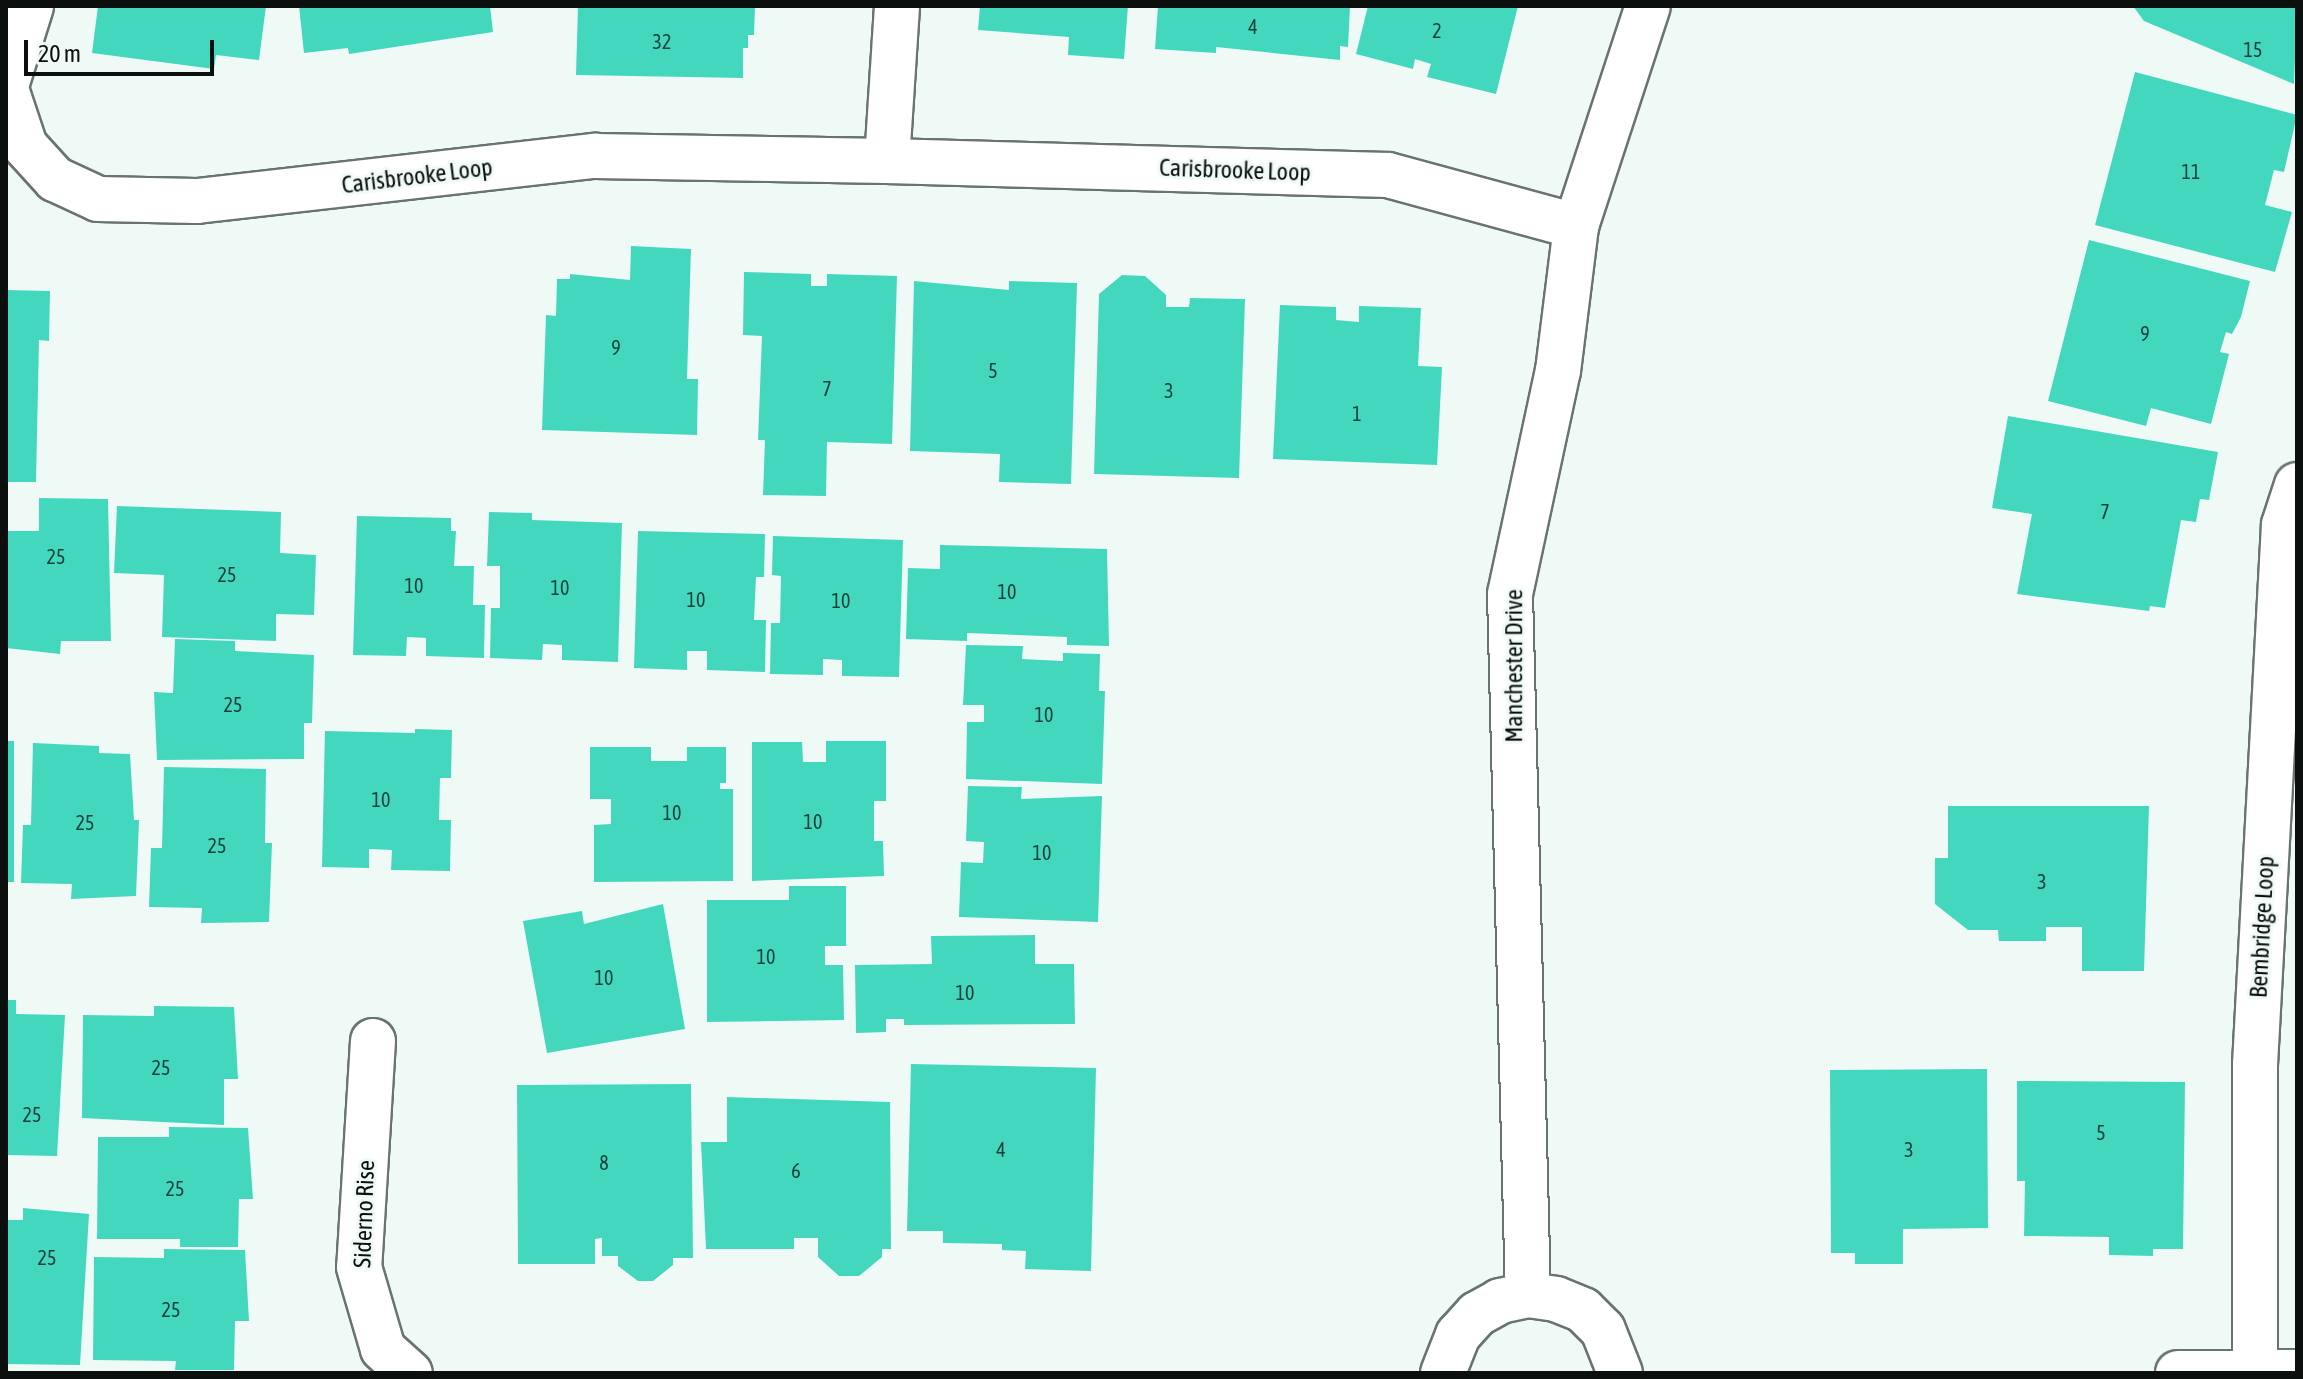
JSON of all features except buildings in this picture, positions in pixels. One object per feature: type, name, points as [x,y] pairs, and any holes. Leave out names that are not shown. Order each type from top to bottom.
[{"type":"street","name":"Carisbrooke Loop","points":[[31,6],[6,88],[25,146],[55,179],[98,199],[197,201],[595,156],[887,161],[1388,175],[1576,226]]},
{"type":"street","points":[[887,161],[897,6]]},
{"type":"street","name":"Manchester Drive","points":[[1528,1295],[1510,594],[1558,371],[1576,226],[1648,6]]},
{"type":"street","name":"Bembridge Loop","points":[[2276,1372],[2255,1065],[2284,525],[2297,485]]},
{"type":"street","name":"Siderno Rise","points":[[373,1041],[359,1267],[383,1349],[410,1373]]},
{"type":"street","points":[[1443,1373],[1458,1335],[1477,1314],[1500,1301],[1528,1295],[1556,1299],[1583,1310],[1603,1330],[1620,1373]]},
{"type":"street","points":[[2178,1373],[2276,1372]]}]
